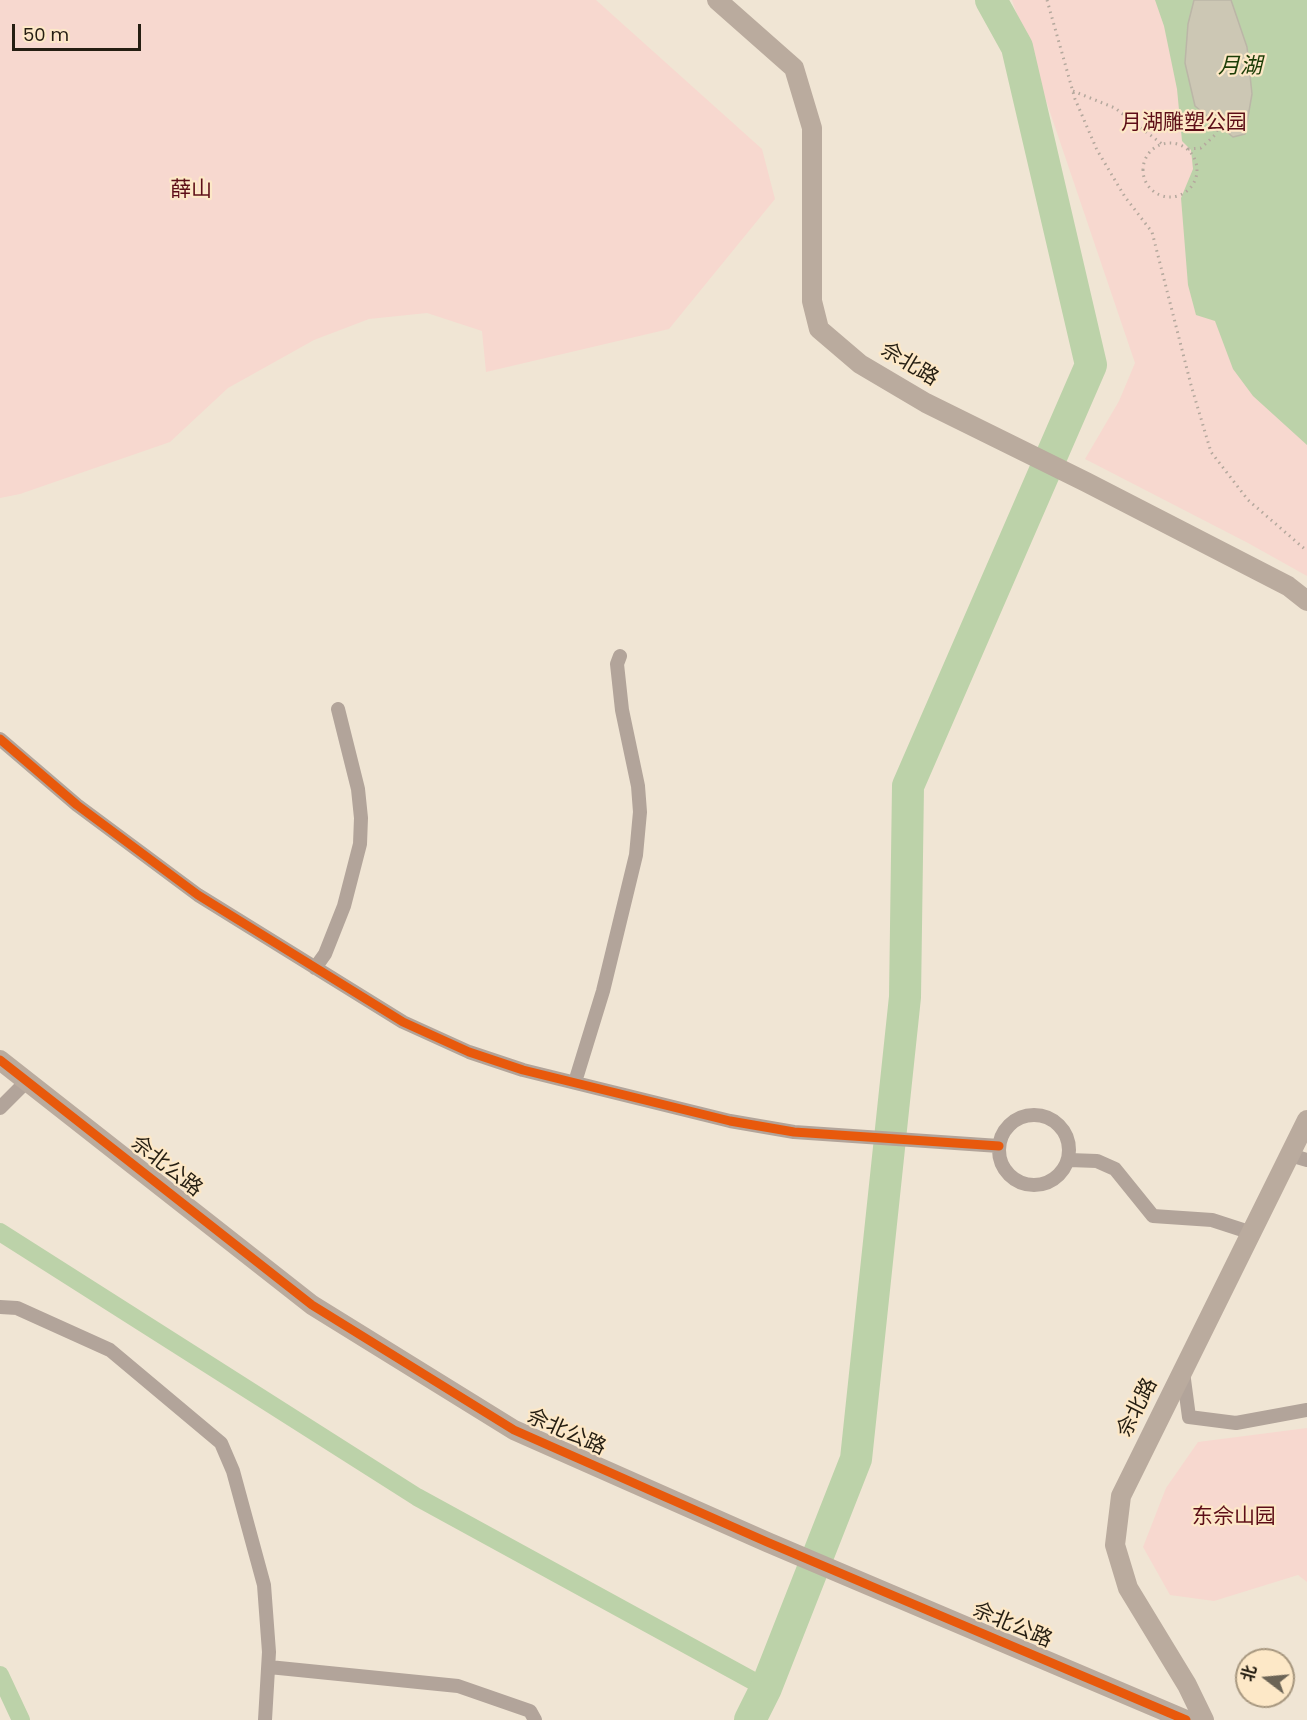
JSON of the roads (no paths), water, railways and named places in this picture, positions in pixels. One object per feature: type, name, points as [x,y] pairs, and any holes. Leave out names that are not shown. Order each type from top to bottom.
[{"type":"main road","name":"佘北路","points":[[717,0],[794,68],[812,128],[812,301],[819,329],[860,364],[926,404],[1086,482],[1288,586],[1307,601]]},
{"type":"main road","name":"佘北公路","points":[[0,1060],[322,1311],[514,1430],[768,1542],[1186,1720]]},
{"type":"main road","name":"佘北路","points":[[1204,1720],[1187,1685],[1128,1588],[1115,1545],[1121,1496],[1252,1233],[1298,1158],[1307,1120]]},
{"type":"street","points":[[575,1082],[603,991],[636,855],[639,812],[633,762],[621,710],[617,664],[620,656]]},
{"type":"street","points":[[315,968],[334,933],[353,878],[361,826],[358,789],[338,709]]},
{"type":"street","points":[[0,739],[76,805],[198,895],[403,1022],[469,1052],[523,1070],[730,1120],[830,1137],[999,1146]]},
{"type":"street","points":[[0,1108],[27,1081]]},
{"type":"street","points":[[1033,1114],[1055,1120],[1066,1133],[1070,1146],[1069,1160],[1061,1174],[1053,1181],[1037,1186],[1021,1183],[1009,1175],[1001,1164],[999,1146],[1003,1132],[1015,1119],[1033,1114]]},
{"type":"street","points":[[1069,1160],[1097,1161],[1115,1169],[1153,1216],[1212,1220],[1252,1233]]},
{"type":"street","points":[[0,1307],[17,1308],[110,1350],[221,1443],[232,1471],[264,1585],[269,1666],[265,1720]]},
{"type":"street","points":[[1183,1372],[1189,1417],[1236,1423],[1307,1410]]},
{"type":"street","points":[[269,1666],[458,1686],[530,1711],[535,1720]]},
{"type":"water","name":"月湖","points":[[1155,0],[1307,0],[1307,445],[1253,396],[1233,369],[1215,321],[1196,315],[1188,285],[1181,198],[1193,169],[1191,150],[1182,141],[1177,89],[1164,26]]},
{"type":"waterway","points":[[750,1720],[766,1688],[856,1459],[905,997],[908,786],[1091,365],[1017,47],[991,0]]},
{"type":"waterway","points":[[0,1232],[417,1497],[766,1688]]},
{"type":"waterway","points":[[0,1675],[21,1720]]},
{"type":"park label","name":"月湖雕塑公园","points":[[1184,124]]},
{"type":"park label","name":"薛山","points":[[191,191]]},
{"type":"park label","name":"东佘山园","points":[[1234,1518]]}]
